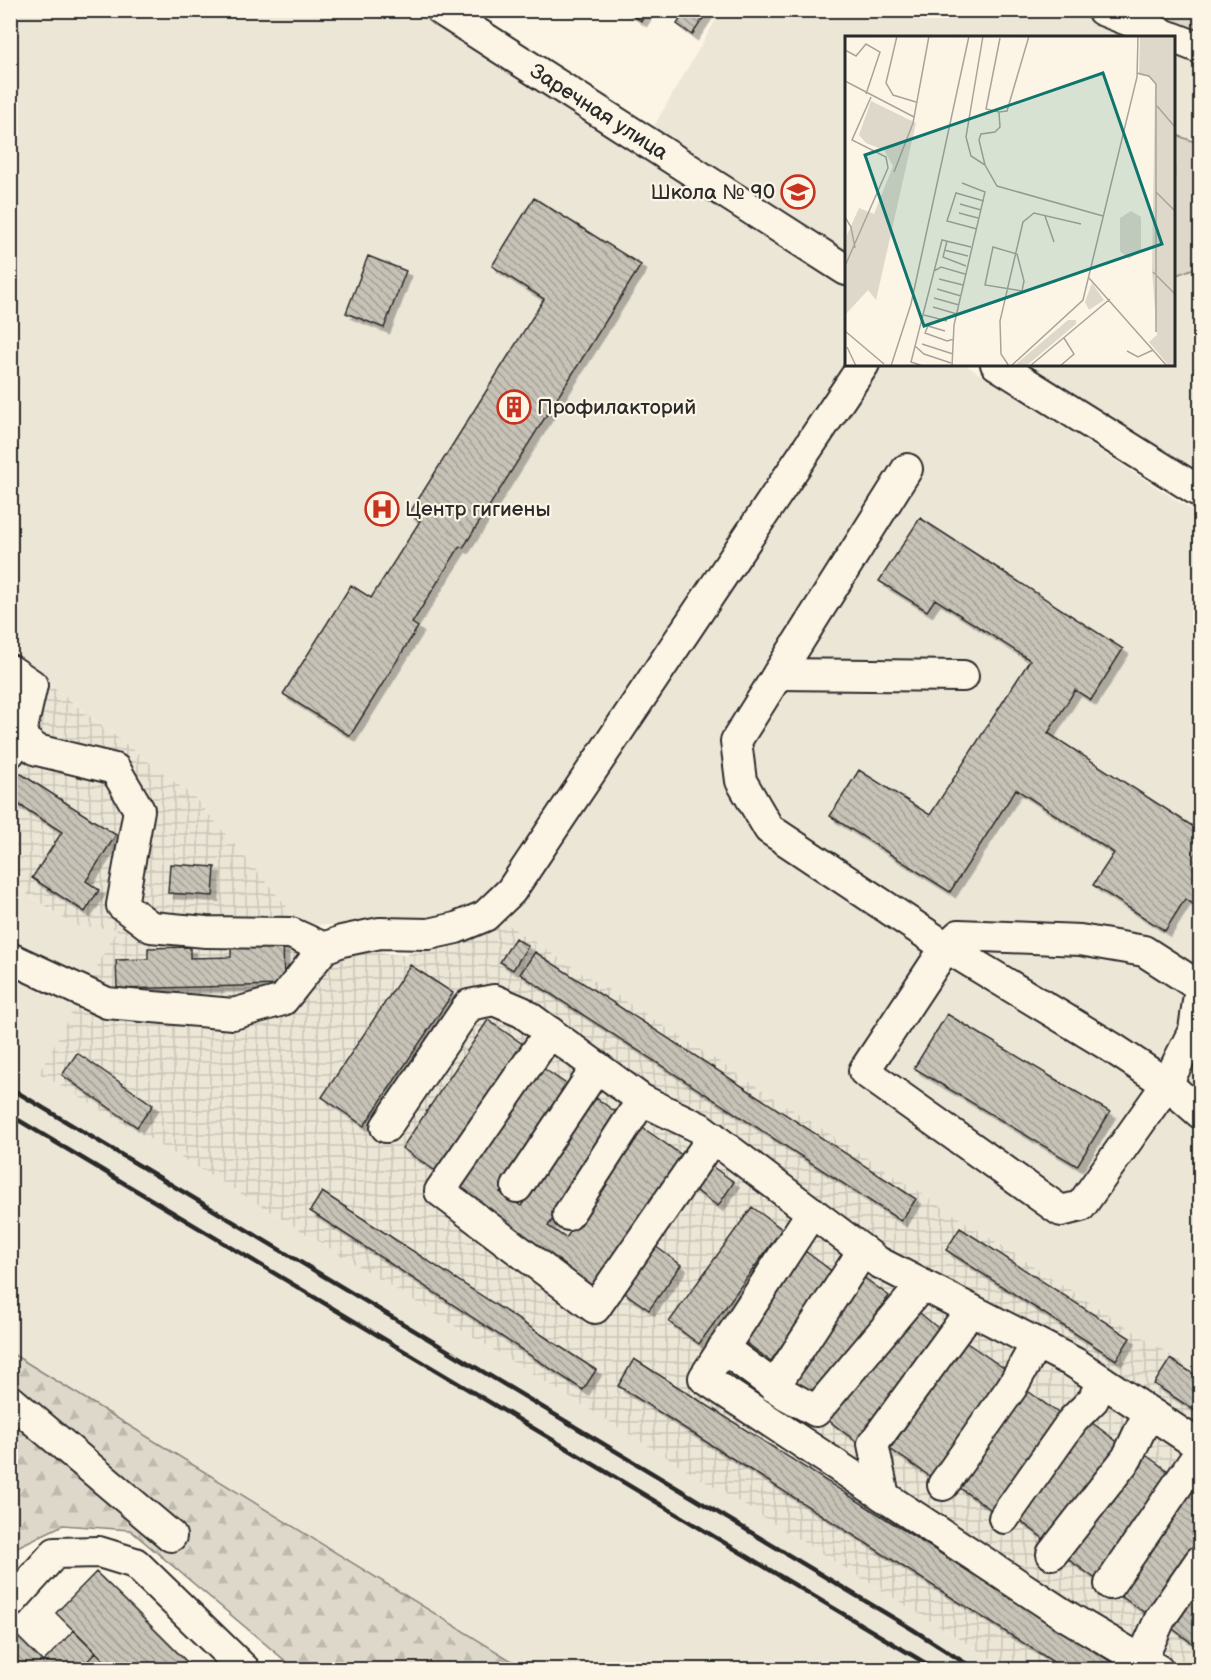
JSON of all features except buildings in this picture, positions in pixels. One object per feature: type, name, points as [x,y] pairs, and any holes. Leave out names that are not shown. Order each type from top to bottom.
[{"type":"street","name":"Заречная улица","points":[[441,10],[845,269]]},
{"type":"street","points":[[1102,10],[1168,36]]},
{"type":"street","points":[[1175,39],[1200,48]]},
{"type":"street","points":[[10,958],[107,1003],[233,1014],[283,1000],[324,948],[342,941],[380,933],[429,934],[456,928],[485,916],[511,891],[863,366]]},
{"type":"street","points":[[999,366],[1200,492]]},
{"type":"street","points":[[907,469],[736,741],[741,781],[770,829],[946,946],[1111,1047],[1167,1084],[1200,1113]]},
{"type":"street","points":[[10,670],[32,685],[15,745],[115,769],[139,810],[122,905],[151,927],[206,932],[291,933],[324,948]]},
{"type":"street","points":[[778,674],[963,676]]},
{"type":"street","points":[[959,935],[1080,940],[1144,951],[1200,987],[1194,1030],[1167,1084],[1081,1206],[1061,1210],[864,1071],[946,946],[959,935]]},
{"type":"street","points":[[386,1127],[469,1005],[494,1000],[522,1012],[642,1100],[700,1128],[878,1262],[1075,1363],[1200,1446]]},
{"type":"street","points":[[550,1032],[440,1191],[595,1308],[713,1137]]},
{"type":"street","points":[[517,1187],[597,1067]]},
{"type":"street","points":[[568,1215],[642,1100]]},
{"type":"street","points":[[812,1212],[704,1378],[1063,1614],[1150,1664],[1160,1619],[1200,1561]]},
{"type":"street","points":[[774,1387],[863,1251]]},
{"type":"street","points":[[723,1348],[774,1387],[816,1410],[922,1285]]},
{"type":"street","points":[[884,1496],[873,1444],[971,1310]]},
{"type":"street","points":[[943,1485],[1012,1387],[1036,1344]]},
{"type":"street","points":[[1004,1518],[1073,1420],[1093,1400],[1102,1382]]},
{"type":"street","points":[[10,1400],[171,1536]]},
{"type":"street","points":[[1052,1554],[1127,1458],[1142,1426],[1155,1416]]},
{"type":"street","points":[[1110,1584],[1200,1452]]},
{"type":"street","points":[[10,1603],[55,1553],[99,1552],[135,1563],[244,1670]]},
{"type":"shaded area","name":"Центр гигиены","points":[[10,11],[416,11],[845,284],[845,366],[494,892],[478,910],[404,928],[302,924],[194,797],[11,654]]},
{"type":"shaded area","name":"Школа № 90","points":[[721,11],[1078,11],[1144,36],[845,36],[845,252],[651,131]]},
{"type":"shaded area","points":[[1175,48],[1200,58],[1200,474],[1027,366],[1175,366]]},
{"type":"shaded area","points":[[873,366],[968,366],[1200,515],[1200,1374],[499,919]]},
{"type":"shaded area","points":[[10,654],[194,797],[302,924],[341,950],[405,955],[466,936],[499,919],[1200,1374],[1200,1669],[1008,1669],[250,1199],[39,1073],[117,929],[75,926],[11,883]]},
{"type":"shaded area","points":[[10,883],[75,926],[118,928],[40,1073],[250,1199],[1008,1669],[525,1669],[11,1353]]},
{"type":"green space","points":[[1078,11],[1200,11],[1200,58],[1175,48],[1175,36],[1143,36]]},
{"type":"green space","points":[[1175,134],[1200,144],[1200,266],[1175,276]]},
{"type":"green space","points":[[11,1353],[525,1669],[295,1669],[130,1530],[63,1525],[11,1550]]},
{"type":"railway","points":[[10,1088],[912,1629],[976,1670]]},
{"type":"railway","points":[[10,1115],[937,1670]]},
{"type":"place","name":"Школа № 90","points":[[798,192]]},
{"type":"place","name":"Профилакторий","points":[[514,407]]},
{"type":"place","name":"Центр гигиены","points":[[382,509]]}]
